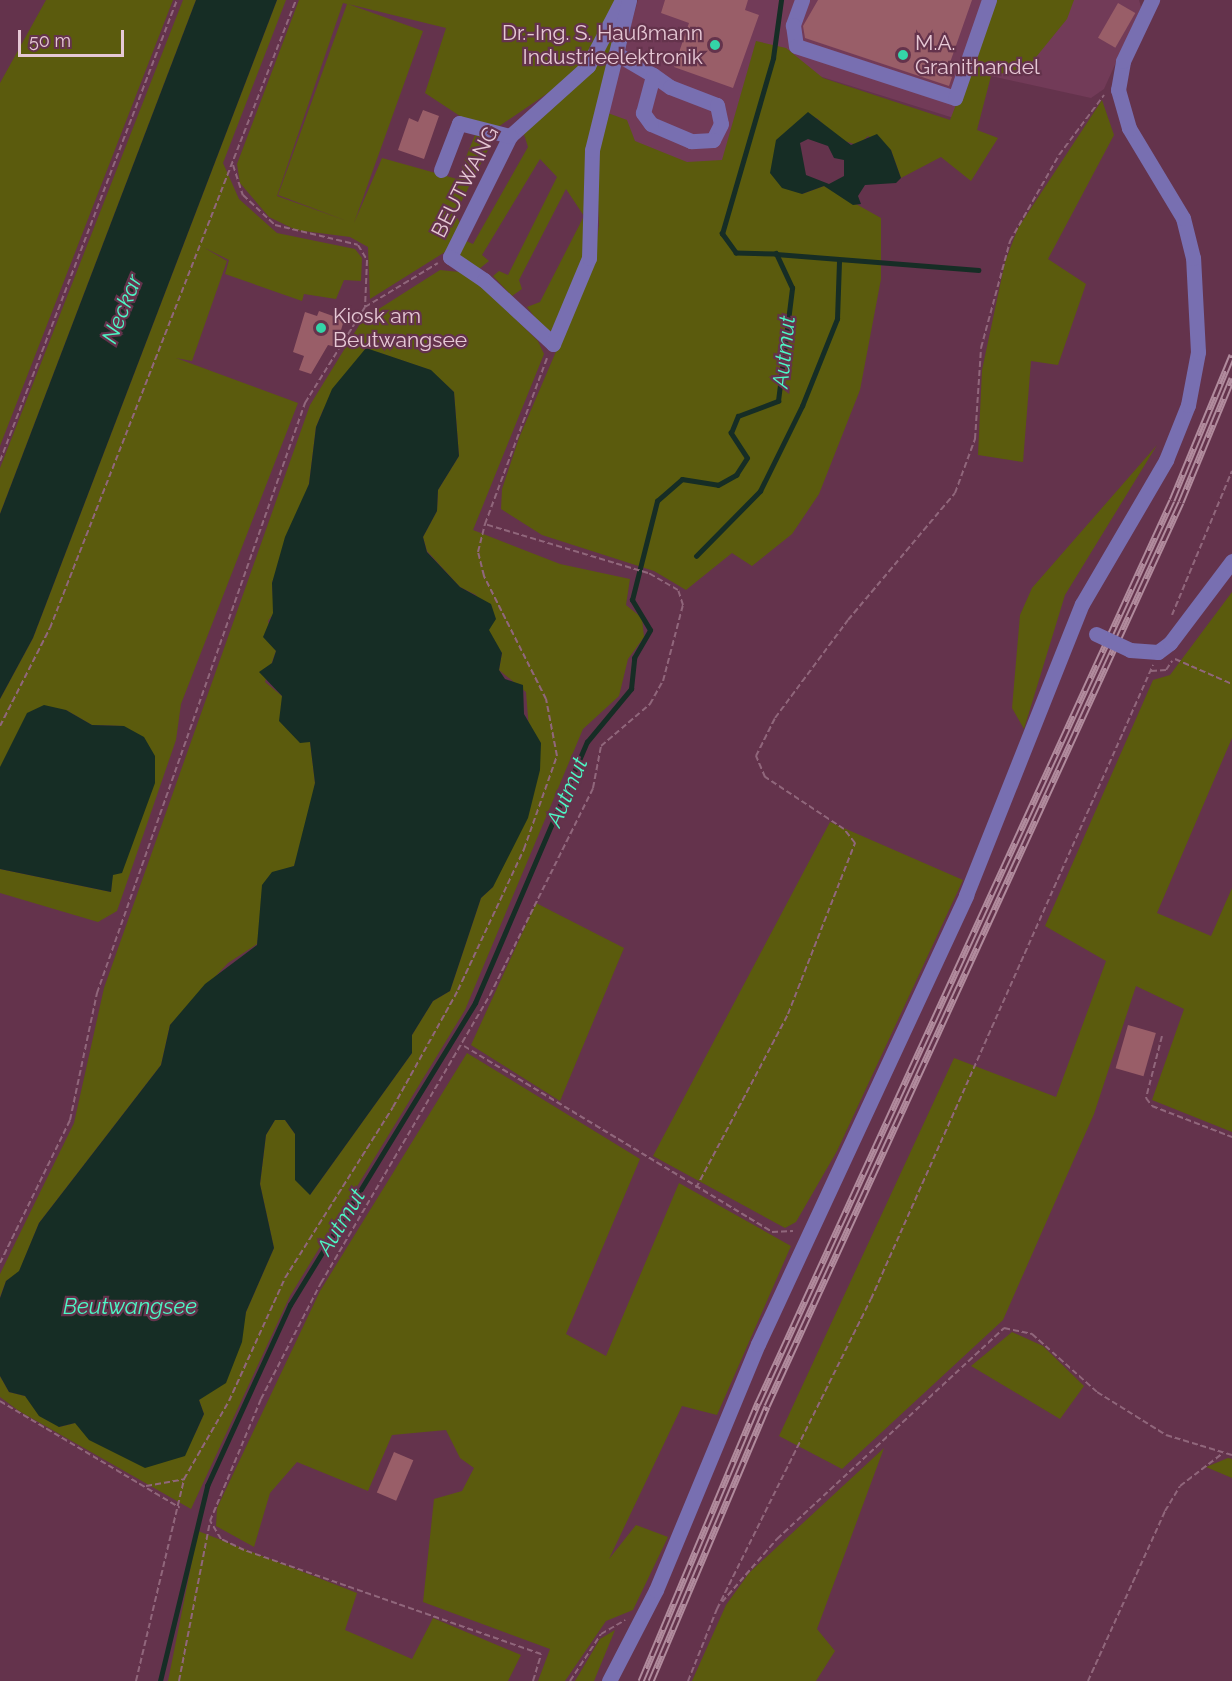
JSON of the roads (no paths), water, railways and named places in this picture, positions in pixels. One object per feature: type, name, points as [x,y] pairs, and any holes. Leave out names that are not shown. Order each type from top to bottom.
[{"type":"street","name":"BEUTWANG","points":[[617,54],[592,150],[589,258],[552,344],[484,280],[450,257],[510,136],[588,66],[622,0]]},
{"type":"street","points":[[629,0],[617,54],[652,75],[717,105],[721,124],[712,140],[691,141],[651,124],[643,113],[652,75]]},
{"type":"street","points":[[802,0],[793,25],[796,46],[955,98],[989,0]]},
{"type":"street","points":[[609,1681],[641,1617],[758,1344],[966,895],[1076,622],[1103,564],[1166,460],[1188,405],[1198,352],[1199,298],[1184,218],[1130,128],[1118,90],[1124,61],[1152,0]]},
{"type":"street","points":[[441,170],[459,123],[510,136]]},
{"type":"street","points":[[1076,622],[1130,650],[1158,652],[1170,643],[1232,561]]},
{"type":"water","name":"Neckar","points":[[196,0],[277,0],[33,638],[0,699],[0,514]]},
{"type":"water","points":[[808,112],[851,145],[877,134],[891,150],[901,178],[896,183],[865,185],[858,196],[861,204],[853,205],[824,186],[802,194],[782,188],[770,173],[776,140]],"holes":[[[808,139],[828,146],[834,158],[844,160],[844,176],[829,184],[806,175],[800,143]]]},
{"type":"water","name":"Beutwangsee","points":[[366,348],[431,370],[454,392],[459,456],[438,490],[437,511],[423,537],[427,552],[460,587],[491,604],[496,619],[489,630],[502,653],[499,670],[505,679],[523,685],[524,714],[541,743],[540,770],[528,818],[493,887],[481,898],[450,991],[433,1001],[412,1035],[412,1053],[310,1195],[295,1180],[295,1134],[285,1120],[275,1120],[266,1135],[260,1184],[274,1248],[246,1312],[242,1342],[226,1383],[199,1400],[204,1414],[185,1456],[145,1468],[89,1440],[75,1423],[59,1427],[39,1416],[25,1396],[9,1392],[0,1376],[0,1298],[6,1281],[19,1271],[39,1223],[161,1065],[170,1025],[205,984],[257,945],[262,885],[272,872],[294,866],[315,783],[310,742],[300,743],[279,721],[282,696],[259,672],[272,663],[276,651],[263,637],[273,613],[272,583],[285,537],[309,484],[316,427],[332,389]]},
{"type":"water","points":[[44,705],[66,710],[92,725],[124,726],[144,737],[155,756],[155,783],[122,873],[113,875],[111,892],[0,869],[0,767],[27,713]]},
{"type":"waterway","name":"Autmut","points":[[160,1681],[207,1486],[290,1305],[475,1003],[587,742],[631,689],[634,658],[650,630],[632,600],[657,501],[682,479],[718,485],[736,475],[747,458],[731,433],[738,416],[778,401],[792,288],[776,254],[736,253],[722,234],[773,58],[781,0]]},
{"type":"waterway","points":[[776,254],[978,270]]},
{"type":"waterway","points":[[696,556],[760,491],[802,406],[837,319],[839,262]]},
{"type":"railway","points":[[641,1681],[758,1403],[1172,500],[1232,355]]},
{"type":"railway","points":[[651,1681],[767,1406],[1181,502],[1232,378]]},
{"type":"place","name":"Dr.-Ing. S. Haußmann Industrieelektronik","points":[[715,45]]},
{"type":"place","name":"M.A. Granithandel","points":[[903,55]]},
{"type":"place","name":"Kiosk am Beutwangsee","points":[[321,328]]}]
